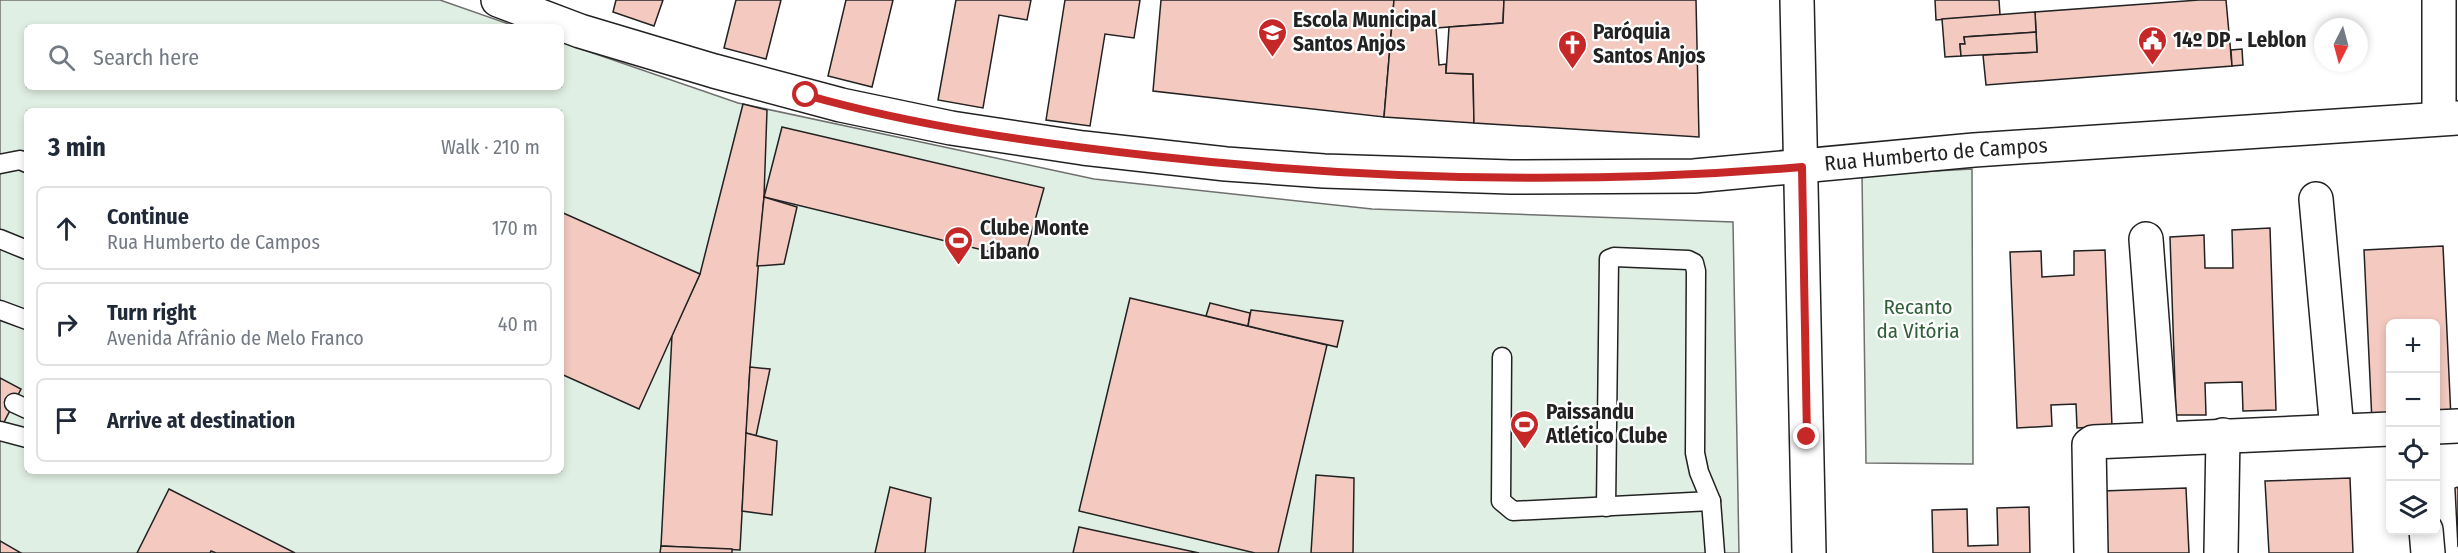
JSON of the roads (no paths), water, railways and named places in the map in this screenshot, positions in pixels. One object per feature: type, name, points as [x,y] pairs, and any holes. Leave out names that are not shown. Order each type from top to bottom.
[{"type":"street","name":"Rua Humberto de Campos","points":[[498,0],[561,24]]},
{"type":"street","points":[[1797,0],[1809,553]]},
{"type":"street","points":[[2439,0],[2449,118]]},
{"type":"street","name":"Rua Humberto de Campos","points":[[564,25],[841,105],[951,128],[1083,148],[1226,164],[1430,176],[1682,176],[1974,150],[2449,118]]},
{"type":"street","points":[[2316,199],[2337,430]]},
{"type":"street","points":[[2146,239],[2161,438]]},
{"type":"street","points":[[2440,427],[2458,426]]},
{"type":"street","points":[[2091,553],[2089,445],[2093,442],[2386,429]]},
{"type":"street","points":[[2221,553],[2223,435]]},
{"type":"street","points":[[2426,535],[2428,553]]},
{"type":"lane","points":[[0,165],[20,160],[24,162]]},
{"type":"lane","points":[[0,239],[24,249]]},
{"type":"lane","points":[[1606,507],[1607,266],[1609,259],[1614,257],[1688,260],[1694,263],[1696,271],[1695,453],[1699,472],[1711,501],[1715,553]]},
{"type":"lane","points":[[0,309],[24,319]]},
{"type":"lane","points":[[1502,357],[1501,501],[1513,511],[1711,501]]},
{"type":"lane","points":[[0,431],[24,437]]},
{"type":"place","name":"Escola Municipal Santos Anjos","points":[[1272,58]]},
{"type":"place","name":"14º DP - Leblon","points":[[2152,66]]},
{"type":"place","name":"Paróquia Santos Anjos","points":[[1572,70]]},
{"type":"place","name":"Clube Monte Líbano","points":[[959,266]]},
{"type":"place","name":"Paissandu Atlético Clube","points":[[1525,450]]},
{"type":"park label","name":"Recanto da Vitória","points":[[1918,319]]}]
